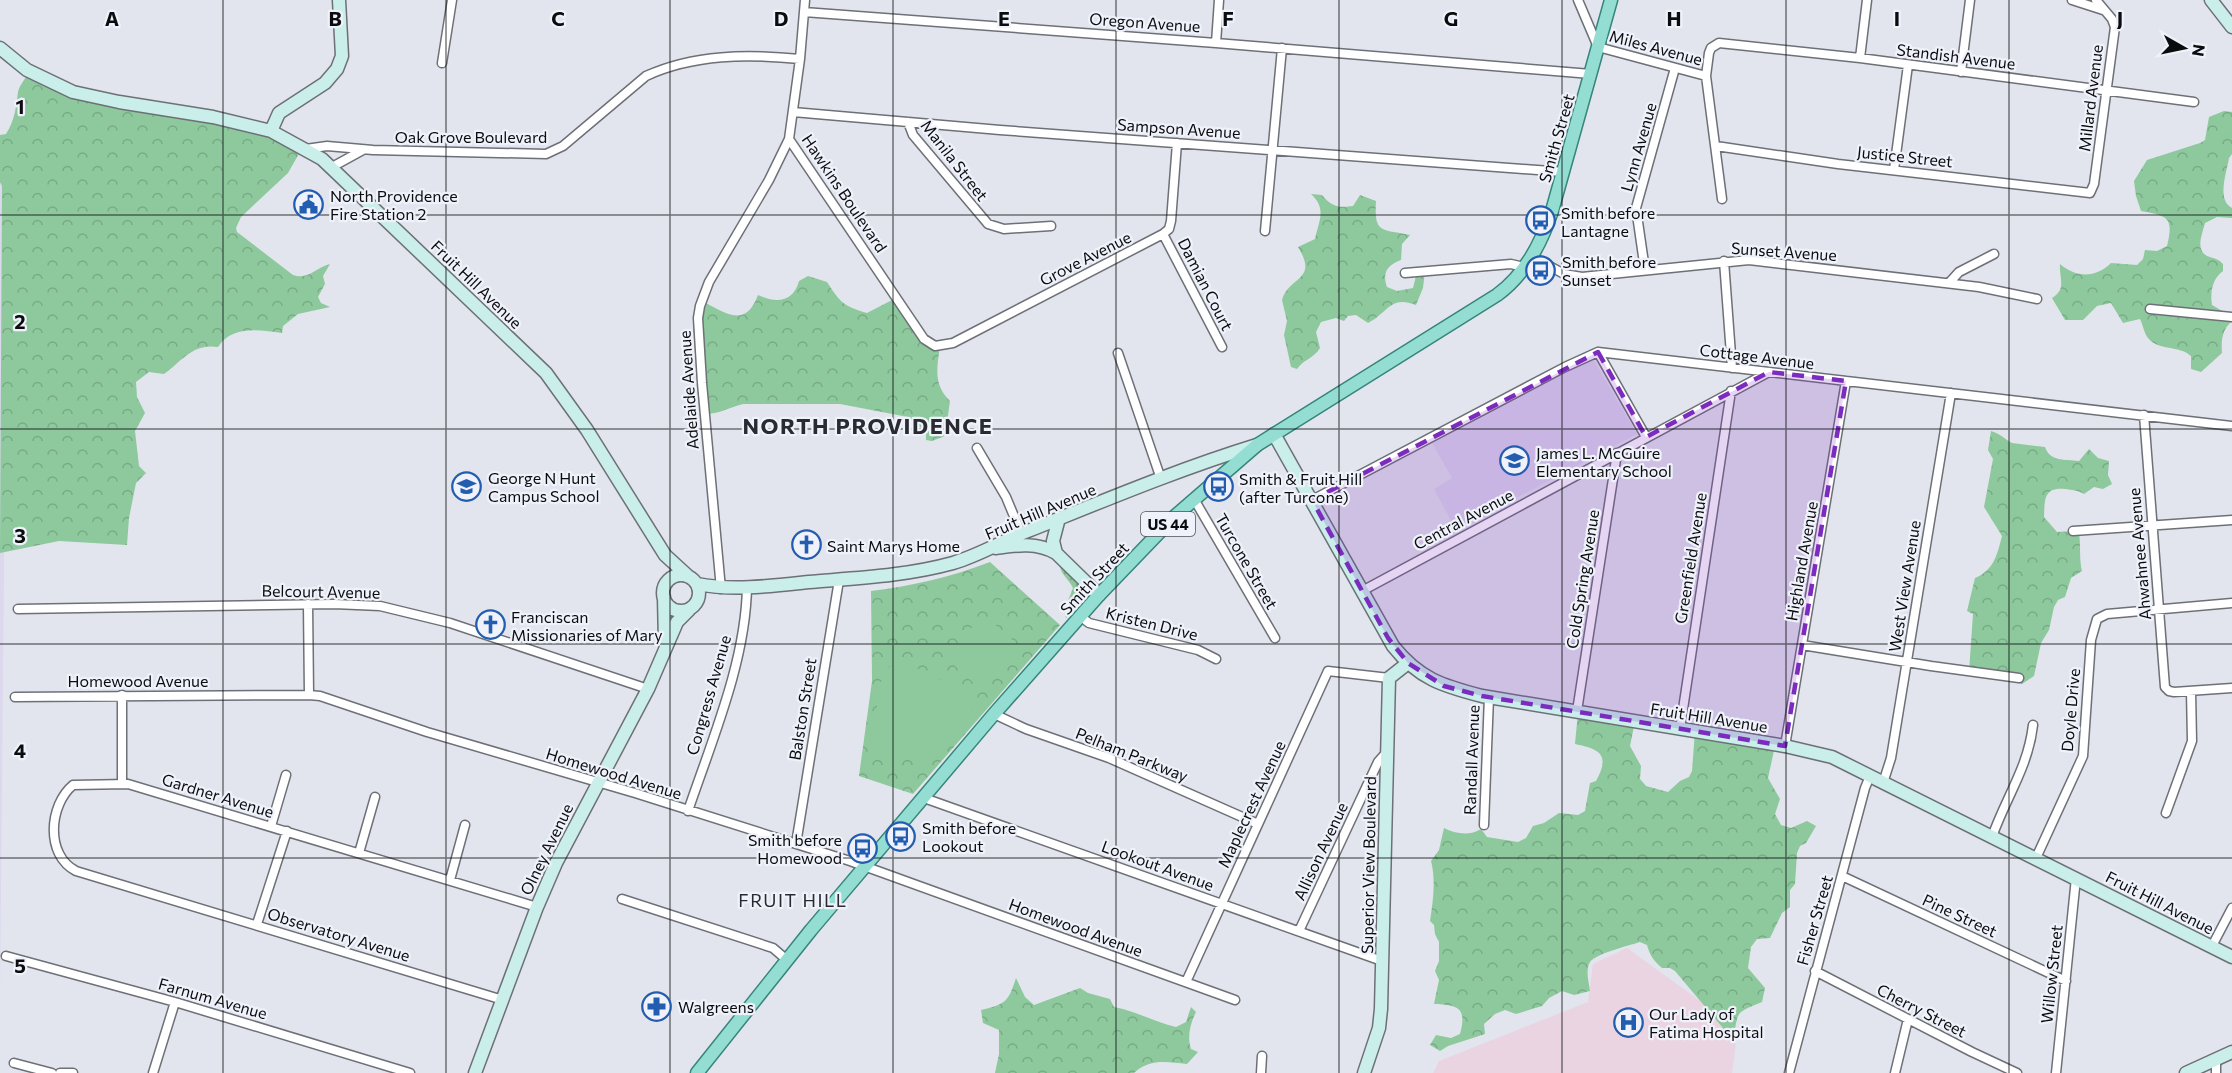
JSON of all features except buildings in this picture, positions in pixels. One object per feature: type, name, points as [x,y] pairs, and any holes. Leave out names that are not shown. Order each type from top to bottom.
[{"type":"main road","name":"Smith Street","points":[[697,1073],[787,960],[994,714],[1099,595],[1194,499],[1257,445],[1497,295],[1524,267],[1533,256],[1545,231],[1611,0]]},
{"type":"street","points":[[271,131],[279,113],[325,83],[337,69],[342,56],[339,0]]},
{"type":"street","points":[[442,63],[452,0]]},
{"type":"street","name":"Hawkins Boulevard","points":[[805,0],[789,139],[924,339],[935,346]]},
{"type":"street","points":[[1216,43],[1219,0]]},
{"type":"street","points":[[1578,0],[1598,47]]},
{"type":"street","points":[[1860,58],[1867,0]]},
{"type":"street","points":[[1961,72],[1970,0]]},
{"type":"street","points":[[2072,0],[2103,10]]},
{"type":"street","name":"Millard Avenue","points":[[2090,193],[2094,184],[2115,27],[2112,19],[2096,0]]},
{"type":"street","points":[[2211,0],[2232,27]]},
{"type":"street","name":"Oregon Avenue","points":[[804,12],[1591,74]]},
{"type":"street","name":"Standish Avenue","points":[[1706,76],[1708,53],[1714,45],[1725,44],[1860,58],[2194,102]]},
{"type":"street","name":"Miles Avenue","points":[[1598,47],[1706,76]]},
{"type":"street","name":"Fruit Hill Avenue","points":[[0,48],[27,70],[58,87],[119,102],[213,117],[271,131],[306,149],[332,167],[546,373],[587,430],[665,555],[693,581],[721,589]]},
{"type":"street","points":[[1265,231],[1282,48]]},
{"type":"street","name":"Oak Grove Boulevard","points":[[306,149],[327,146],[546,154],[563,146],[646,76],[662,69],[703,59],[751,57],[800,59]]},
{"type":"street","points":[[1894,170],[1908,65]]},
{"type":"street","name":"Lynn Avenue","points":[[1645,270],[1636,208],[1675,68]]},
{"type":"street","points":[[1706,76],[1722,199]]},
{"type":"street","name":"Sampson Avenue","points":[[793,112],[1563,172]]},
{"type":"street","name":"Manila Street","points":[[908,122],[913,135],[991,227],[1051,226]]},
{"type":"street","name":"Adelaide Avenue","points":[[721,589],[698,318],[709,282],[789,139]]},
{"type":"street","points":[[1163,234],[1169,229],[1171,221],[1177,142]]},
{"type":"street","name":"Justice Street","points":[[1716,146],[2090,193]]},
{"type":"street","points":[[332,167],[363,149]]},
{"type":"street","name":"Grove Avenue","points":[[935,346],[953,343],[1163,234]]},
{"type":"street","name":"Damian Court","points":[[1163,234],[1222,347]]},
{"type":"street","points":[[1949,283],[1959,273],[1994,254]]},
{"type":"street","name":"Sunset Avenue","points":[[1533,256],[1554,269],[1572,276],[1593,276],[1724,261],[1778,262],[1949,283],[2037,299]]},
{"type":"street","points":[[1724,261],[1732,368]]},
{"type":"street","points":[[1405,273],[1511,264],[1524,267]]},
{"type":"street","points":[[2150,309],[2232,317]]},
{"type":"street","points":[[1312,500],[1565,367],[1598,352],[1646,437]]},
{"type":"street","name":"Cottage Avenue","points":[[1598,352],[2232,426]]},
{"type":"street","points":[[1118,353],[1161,479]]},
{"type":"street","name":"Central Avenue","points":[[1362,591],[1768,372]]},
{"type":"street","name":"Highland Avenue","points":[[1785,746],[1846,381]]},
{"type":"street","name":"Greenfield Avenue","points":[[1680,729],[1731,391]]},
{"type":"street","name":"West View Avenue","points":[[1883,783],[1892,758],[1951,393]]},
{"type":"street","name":"Ahwahnee Avenue","points":[[2144,416],[2166,689],[2174,692],[2191,691]]},
{"type":"street","name":"Fruit Hill Avenue","points":[[1274,434],[1388,638],[1408,663],[1425,677],[1444,686],[1489,697],[1822,753],[2232,957]]},
{"type":"street","name":"Fruit Hill Avenue","points":[[698,599],[721,589],[891,575],[929,569],[963,560],[1059,518],[1257,445]]},
{"type":"street","points":[[977,448],[1006,497],[1021,533]]},
{"type":"street","name":"Cold Spring Avenue","points":[[1577,711],[1617,453]]},
{"type":"street","name":"Turcone Street","points":[[1194,499],[1275,638]]},
{"type":"street","points":[[1056,553],[1053,541],[1059,518]]},
{"type":"street","points":[[2073,531],[2232,520]]},
{"type":"street","points":[[990,549],[1028,545],[1043,547],[1056,553],[1099,595]]},
{"type":"street","name":"Fruit Hill Avenue","points":[[665,555],[667,583]]},
{"type":"street","points":[[679,576],[693,581],[698,599],[689,610],[675,610],[664,596],[667,583],[679,576]]},
{"type":"street","name":"Balston Street","points":[[796,844],[839,580]]},
{"type":"street","name":"Congress Avenue","points":[[688,811],[734,667],[747,604],[747,586]]},
{"type":"street","name":"Olney Avenue","points":[[664,596],[665,647]]},
{"type":"street","name":"Doyle Drive","points":[[2036,858],[2084,752],[2091,640],[2095,624],[2101,616],[2232,603]]},
{"type":"street","points":[[308,604],[309,695]]},
{"type":"street","name":"Belcourt Avenue","points":[[18,609],[357,604],[402,611],[450,623],[648,689]]},
{"type":"street","name":"Olney Avenue","points":[[475,1073],[537,907],[556,863],[648,689],[677,622],[689,610]]},
{"type":"street","name":"Kristen Drive","points":[[1080,616],[1089,623],[1198,650],[1216,659]]},
{"type":"street","points":[[1802,645],[2019,678]]},
{"type":"street","points":[[1389,678],[1408,663]]},
{"type":"street","name":"Maplecrest Avenue","points":[[1186,982],[1328,670],[1389,678]]},
{"type":"street","name":"Superior View Boulevard","points":[[1364,1073],[1380,1021],[1389,678]]},
{"type":"street","points":[[2166,813],[2194,732],[2191,691],[2232,688]]},
{"type":"street","points":[[122,695],[122,783]]},
{"type":"street","name":"Homewood Avenue","points":[[15,697],[320,696],[427,732],[865,866],[1235,1000]]},
{"type":"street","name":"Randall Avenue","points":[[1484,825],[1489,697]]},
{"type":"street","name":"Pelham Parkway","points":[[994,714],[1026,729],[1109,758],[1258,824]]},
{"type":"street","points":[[1992,837],[2023,769],[2030,749],[2033,725]]},
{"type":"street","name":"Allison Avenue","points":[[1299,931],[1378,762],[1386,753]]},
{"type":"street","points":[[271,826],[286,775]]},
{"type":"street","name":"Fisher Street","points":[[1789,1073],[1864,788],[1870,776]]},
{"type":"street","name":"Gardner Avenue","points":[[165,897],[69,867],[58,851],[54,829],[57,804],[73,785],[122,783],[537,907]]},
{"type":"street","points":[[359,854],[375,797]]},
{"type":"street","name":"Lookout Avenue","points":[[924,798],[1382,961]]},
{"type":"street","points":[[450,880],[465,825]]},
{"type":"street","points":[[257,924],[287,831]]},
{"type":"street","name":"Pine Street","points":[[1842,876],[2066,981]]},
{"type":"street","name":"Willow Street","points":[[2056,1073],[2076,878]]},
{"type":"street","name":"Observatory Avenue","points":[[165,897],[503,1000]]},
{"type":"street","points":[[622,899],[773,948],[787,960]]},
{"type":"street","points":[[2212,946],[2232,908]]},
{"type":"street","name":"Farnum Avenue","points":[[6,956],[176,1002],[410,1073]]},
{"type":"street","name":"Cherry Street","points":[[1815,971],[2017,1073]]},
{"type":"street","points":[[153,1073],[176,1002]]},
{"type":"street","points":[[1895,1073],[1908,1019]]},
{"type":"street","points":[[2186,1073],[2232,1052]]},
{"type":"street","points":[[1261,1073],[1262,1056]]},
{"type":"street","points":[[2216,1059],[2216,1073]]},
{"type":"street","points":[[14,1063],[52,1073]]},
{"type":"street","points":[[60,1073],[73,1073]]},
{"type":"highlighted area","points":[[1598,352],[1646,437],[1769,372],[1846,381],[1785,746],[1482,696],[1444,686],[1408,663],[1388,638],[1312,500]]},
{"type":"shaded area","points":[[0,148],[8,148],[0,989]]},
{"type":"shaded area","name":"James L. McGuire Elementary School","points":[[1593,359],[1637,434],[1456,530],[1434,489],[1452,478],[1432,443],[1576,365]]},
{"type":"shaded area","name":"Our Lady of Fatima Hospital","points":[[1627,948],[1699,1000],[1736,1042],[1732,1073],[1433,1073],[1439,1061],[1588,1002],[1593,964]]},
{"type":"green space","points":[[28,74],[54,85],[247,126],[301,150],[288,173],[241,217],[236,228],[237,232],[293,275],[308,275],[330,264],[323,276],[325,284],[318,297],[321,303],[330,307],[298,314],[283,326],[282,333],[247,331],[231,335],[218,347],[209,346],[195,350],[164,374],[149,372],[136,382],[137,397],[145,413],[135,431],[139,466],[146,473],[136,483],[129,518],[127,545],[59,541],[0,553],[2,186],[0,182],[0,135],[6,134],[11,124],[19,90]]},
{"type":"green space","points":[[2224,111],[2232,112],[2232,154],[2229,158],[2223,192],[2224,199],[2232,208],[2232,218],[2217,217],[2205,223],[2200,243],[2205,255],[2223,264],[2223,271],[2214,282],[2211,296],[2212,305],[2232,314],[2232,321],[2223,336],[2222,353],[2201,372],[2191,369],[2191,356],[2181,350],[2163,347],[2152,342],[2140,319],[2123,323],[2111,303],[2097,306],[2083,320],[2065,320],[2052,298],[2057,295],[2061,287],[2060,264],[2079,274],[2092,274],[2111,263],[2137,265],[2143,259],[2145,250],[2157,251],[2167,246],[2170,229],[2167,220],[2157,214],[2141,211],[2134,181],[2147,160],[2205,140],[2209,117]]},
{"type":"green space","points":[[1311,194],[1322,195],[1329,202],[1340,207],[1353,206],[1360,195],[1376,201],[1376,219],[1381,228],[1410,235],[1402,244],[1401,260],[1392,264],[1387,270],[1385,278],[1387,287],[1397,291],[1413,288],[1416,276],[1425,271],[1423,288],[1416,305],[1407,302],[1395,303],[1368,323],[1356,315],[1348,316],[1344,321],[1336,318],[1321,322],[1316,332],[1320,348],[1297,369],[1291,367],[1284,335],[1287,321],[1282,300],[1290,286],[1304,272],[1304,258],[1298,247],[1315,239],[1320,210],[1316,199]]},
{"type":"green space","points":[[808,276],[827,282],[843,302],[867,313],[894,299],[924,341],[940,346],[937,375],[941,388],[950,401],[945,436],[932,441],[926,440],[926,432],[908,417],[840,404],[743,404],[718,412],[701,414],[693,325],[700,300],[725,313],[740,315],[753,306],[758,295],[777,300],[783,299],[793,294],[799,281]]},
{"type":"green space","points":[[1991,431],[2012,443],[2045,447],[2050,455],[2059,459],[2079,461],[2089,449],[2098,458],[2109,461],[2108,475],[2112,484],[2103,489],[2094,487],[2084,494],[2075,490],[2058,489],[2049,492],[2047,496],[2044,517],[2057,532],[2077,531],[2079,533],[2082,571],[2071,578],[2065,597],[2058,600],[2054,607],[2049,630],[2041,643],[2034,676],[2022,684],[1969,672],[1973,614],[1967,611],[1975,578],[1991,566],[2002,536],[1984,507],[1993,459],[1988,450]]},
{"type":"green space","points":[[990,562],[1060,625],[913,794],[859,776],[872,681],[871,591],[931,580]]},
{"type":"green space","points":[[1060,565],[1083,588],[1082,600],[1066,618],[1064,611],[1073,588],[1061,571]]},
{"type":"green space","points":[[983,614],[1015,642],[997,663],[965,636]]},
{"type":"green space","points":[[963,637],[996,664],[977,686],[945,657]]},
{"type":"green space","points":[[900,660],[979,699],[959,729],[935,750],[921,756],[888,759],[869,754],[883,671]]},
{"type":"green space","points":[[1578,712],[1635,721],[1630,746],[1641,766],[1640,779],[1646,786],[1668,792],[1680,781],[1689,777],[1692,771],[1695,731],[1775,746],[1768,778],[1780,799],[1775,814],[1781,825],[1791,828],[1807,821],[1816,826],[1797,853],[1795,884],[1790,890],[1790,907],[1782,913],[1770,938],[1757,939],[1751,947],[1748,968],[1765,988],[1762,1002],[1739,1015],[1733,1040],[1675,971],[1662,968],[1649,952],[1647,945],[1640,942],[1606,953],[1590,962],[1588,973],[1590,991],[1574,995],[1562,991],[1549,998],[1542,1006],[1516,1014],[1505,1010],[1495,1014],[1484,1024],[1485,1034],[1448,1046],[1440,1051],[1430,1045],[1436,1035],[1451,1038],[1460,1034],[1462,1025],[1461,1013],[1455,1007],[1434,1004],[1439,980],[1435,971],[1439,961],[1439,942],[1434,925],[1430,921],[1434,883],[1431,861],[1439,850],[1444,828],[1462,833],[1472,833],[1481,829],[1487,837],[1518,842],[1526,838],[1533,826],[1544,823],[1559,813],[1578,815],[1585,811],[1590,783],[1596,781],[1602,759],[1600,754],[1591,748],[1575,744]]},
{"type":"green space","points":[[1016,978],[1025,997],[1034,1005],[1080,988],[1088,993],[1110,999],[1114,1007],[1176,1027],[1186,1022],[1191,1007],[1196,1012],[1189,1040],[1191,1049],[1198,1052],[1187,1064],[1153,1063],[1134,1073],[995,1073],[999,1054],[999,1030],[983,1023],[981,1010],[1001,1004],[1008,998]]},
{"type":"place","name":"North Providence Fire Station 2","points":[[309,204]]},
{"type":"place","name":"Smith before Lantagne","points":[[1540,221]]},
{"type":"place","name":"Smith before Sunset","points":[[1541,270]]},
{"type":"place","name":"James L. McGuire Elementary School","points":[[1515,461]]},
{"type":"place","name":"George N Hunt Campus School","points":[[467,486]]},
{"type":"place","name":"Smith & Fruit Hill (after Turcone)","points":[[1218,487]]},
{"type":"place","name":"Saint Marys Home","points":[[806,545]]},
{"type":"place","name":"Franciscan Missionaries of Mary","points":[[490,625]]},
{"type":"place","name":"Smith before Lookout","points":[[901,836]]},
{"type":"place","name":"Smith before Homewood","points":[[863,848]]},
{"type":"place","name":"Walgreens","points":[[657,1006]]},
{"type":"place","name":"Our Lady of Fatima Hospital","points":[[1628,1022]]},
{"type":"district","name":"NORTH PROVIDENCE","points":[[868,425]]},
{"type":"district","name":"FRUIT HILL","points":[[793,900]]}]
